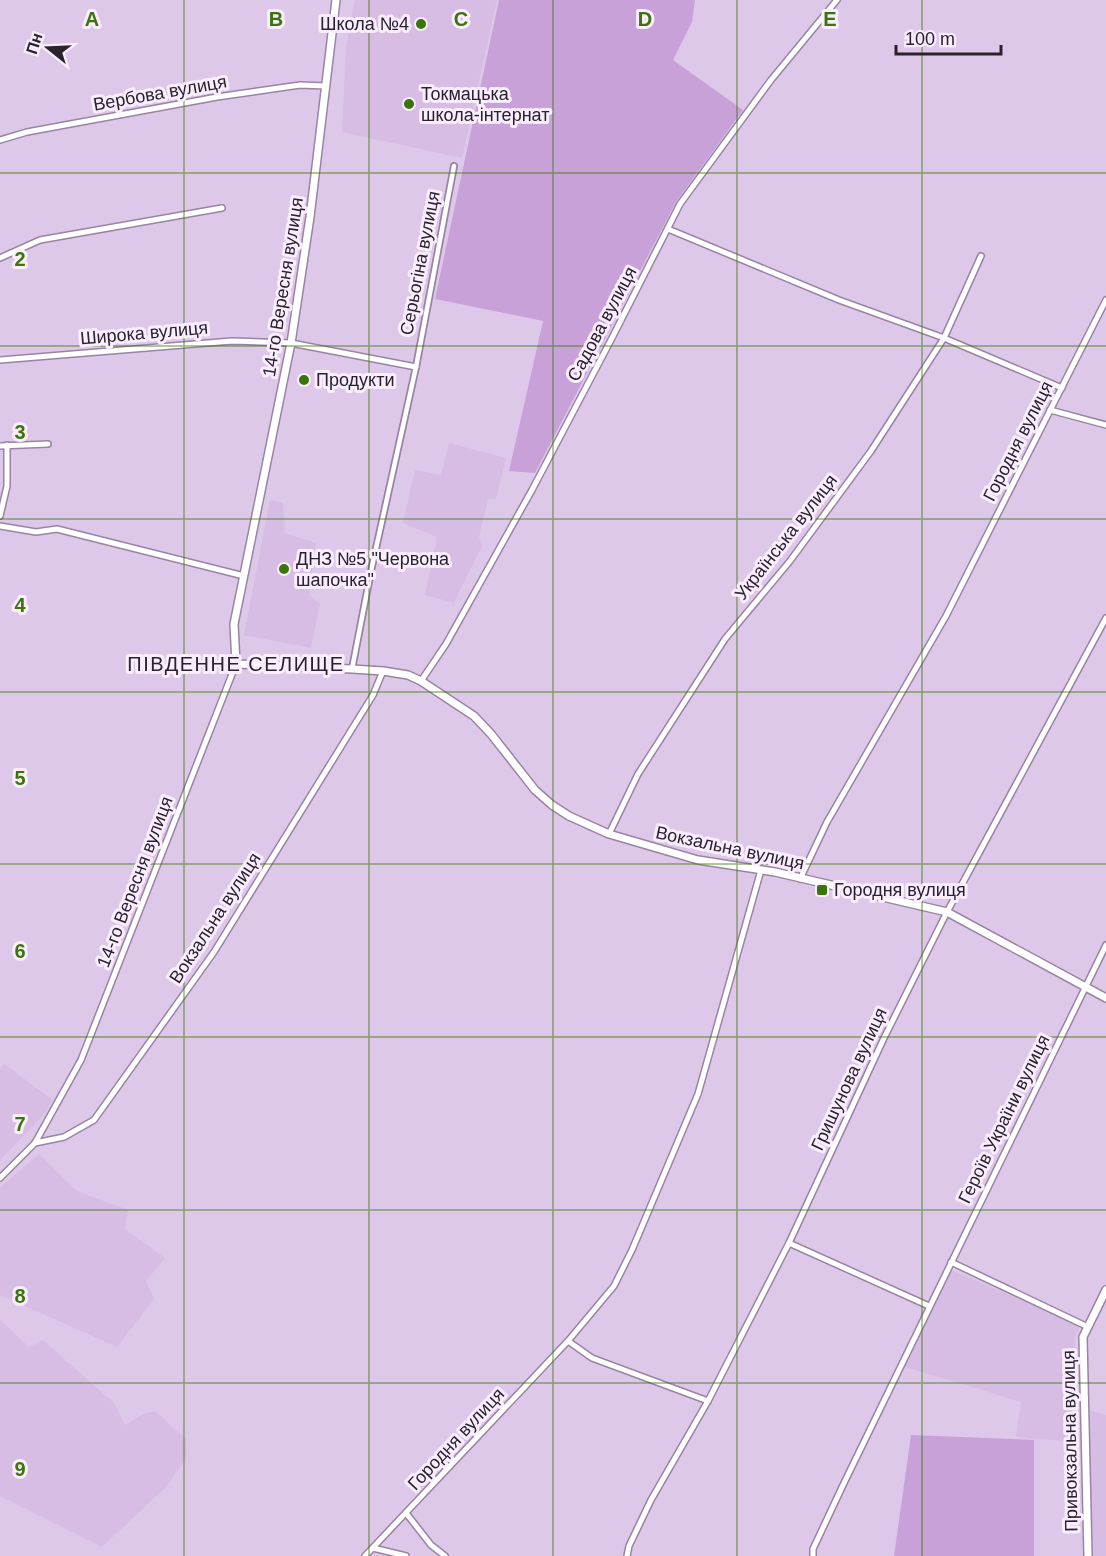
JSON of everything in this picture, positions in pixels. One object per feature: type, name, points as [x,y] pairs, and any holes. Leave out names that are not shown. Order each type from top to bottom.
[{"type":"street","name":"14-го Вересня вулиця","points":[[0,1178],[35,1143],[81,1060],[236,664],[234,624],[291,343],[310,217],[336,0]]},
{"type":"street","name":"Садова вулиця","points":[[421,681],[446,644],[532,490],[680,204],[771,80],[837,0]]},
{"type":"street","name":"Вербова вулиця","points":[[0,140],[27,132],[217,97],[300,85],[326,86]]},
{"type":"street","name":"Серьогіна вулиця","points":[[352,669],[373,560],[416,367],[453,166]]},
{"type":"street","points":[[0,258],[40,240],[222,208]]},
{"type":"street","points":[[668,229],[839,300],[944,338],[1062,388]]},
{"type":"street","name":"Українська вулиця","points":[[609,834],[638,774],[725,639],[790,561],[871,451],[944,338],[981,256]]},
{"type":"street","name":"Городня вулиця","points":[[800,879],[827,822],[946,616],[1106,300]]},
{"type":"street","name":"Широка вулиця","points":[[0,360],[232,341],[291,343]]},
{"type":"street","points":[[291,343],[416,367]]},
{"type":"street","points":[[1050,410],[1106,425]]},
{"type":"street","points":[[0,516],[7,486],[3,446],[48,444]]},
{"type":"street","points":[[0,526],[36,532],[57,529],[244,576]]},
{"type":"street","name":"Гришунова вулиця","points":[[627,1556],[629,1546],[651,1500],[708,1401],[789,1243],[884,1038],[947,912],[1106,618]]},
{"type":"street","name":"Вокзальна вулиця","points":[[236,664],[352,669],[408,675],[474,716],[535,790],[569,816],[609,834],[698,860],[761,870],[947,912],[1106,998]]},
{"type":"street","name":"Вокзальна вулиця","points":[[35,1143],[64,1137],[94,1120],[214,952],[373,695],[383,671]]},
{"type":"street","name":"Городня вулиця","points":[[365,1556],[568,1341],[614,1286],[632,1250],[698,1094],[761,870]]},
{"type":"street","name":"Героїв України вулиця","points":[[813,1556],[813,1549],[929,1306],[1106,945]]},
{"type":"street","points":[[789,1243],[929,1306]]},
{"type":"street","name":"Привокзальна вулиця","points":[[951,1262],[1088,1327]]},
{"type":"street","name":"Привокзальна вулиця","points":[[1088,1556],[1083,1337],[1106,1290]]},
{"type":"street","points":[[568,1341],[592,1358],[708,1401]]},
{"type":"street","points":[[406,1513],[432,1545],[445,1556]]},
{"type":"street","points":[[373,1548],[406,1556]]},
{"type":"shaded area","points":[[355,0],[497,0],[462,158],[342,132],[346,47]]},
{"type":"shaded area","points":[[499,0],[695,0],[692,22],[673,60],[743,110],[676,202],[535,473],[509,471],[543,321],[435,299]]},
{"type":"shaded area","points":[[449,443],[506,458],[496,499],[488,499],[479,537],[483,545],[454,603],[425,595],[437,537],[403,523],[415,470],[441,475]]},
{"type":"shaded area","name":"ДНЗ №5 \"Червона шапочка\"","points":[[270,500],[283,503],[285,533],[316,543],[309,595],[320,604],[311,648],[244,635]]},
{"type":"shaded area","points":[[4,1064],[53,1100],[41,1118],[0,1160],[0,1069]]},
{"type":"shaded area","points":[[39,1154],[77,1191],[128,1210],[125,1229],[165,1258],[146,1281],[154,1299],[117,1347],[0,1295],[0,1188]]},
{"type":"shaded area","points":[[951,1270],[1080,1325],[1075,1339],[1076,1442],[1016,1437],[1021,1402],[902,1366]]},
{"type":"shaded area","points":[[0,1320],[29,1347],[43,1340],[114,1403],[125,1425],[143,1414],[155,1411],[186,1439],[187,1457],[167,1486],[102,1547],[0,1496]]},
{"type":"shaded area","points":[[1089,1410],[1106,1415],[1106,1556],[1093,1556]]},
{"type":"shaded area","points":[[911,1435],[1034,1440],[1034,1556],[894,1556]]},
{"type":"place","name":"Школа №4","points":[[421,24]]},
{"type":"place","name":"Токмацька школа-інтернат","points":[[409,104]]},
{"type":"place","name":"Продукти","points":[[304,380]]},
{"type":"place","name":"ДНЗ №5 \"Червона шапочка\"","points":[[284,569]]},
{"type":"place","name":"Городня вулиця","points":[[822,890]]},
{"type":"district","name":"ПІВДЕННЕ СЕЛИЩЕ","points":[[236,664]]}]
